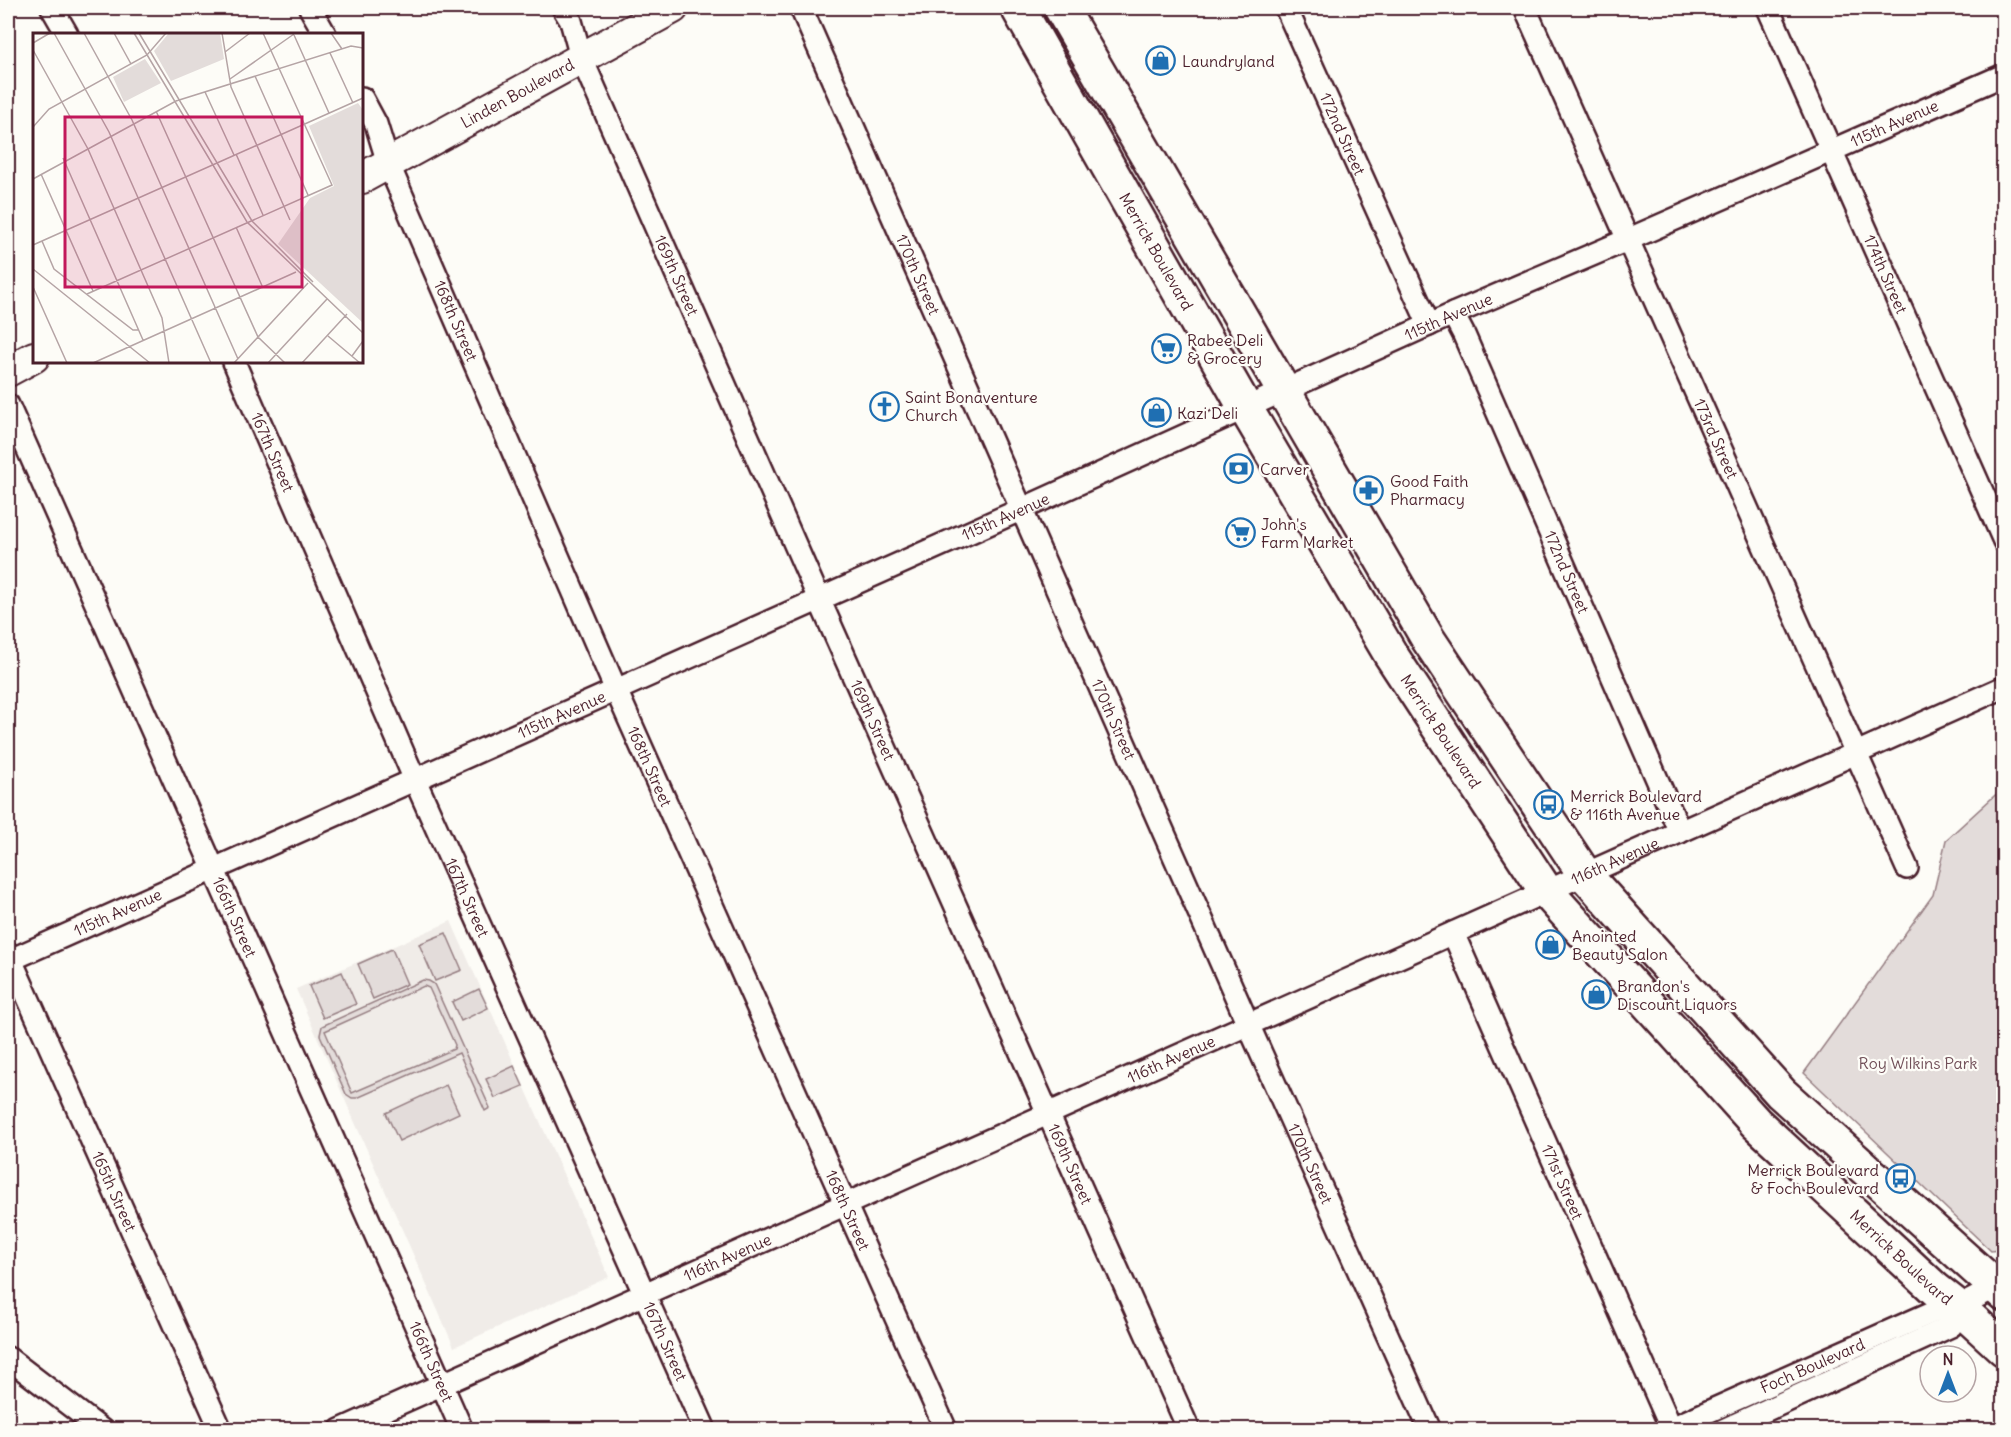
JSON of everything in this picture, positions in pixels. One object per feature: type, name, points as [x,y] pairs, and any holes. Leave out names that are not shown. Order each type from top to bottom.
[{"type":"main road","name":"Linden Boulevard","points":[[363,177],[673,8]]},
{"type":"main road","name":"Merrick Boulevard","points":[[1018,8],[1246,409],[1400,670],[1546,891],[1756,1123],[1935,1289],[2004,1349]]},
{"type":"main road","points":[[1061,8],[1432,646],[1585,875],[1781,1093],[2000,1291]]},
{"type":"main road","points":[[8,372],[33,358]]},
{"type":"main road","points":[[1400,670],[1432,646]]},
{"type":"street","points":[[52,8],[66,33]]},
{"type":"street","points":[[310,8],[324,33]]},
{"type":"street","name":"169th Street","points":[[563,8],[571,21],[581,57],[819,599],[1189,1430]]},
{"type":"street","name":"170th Street","points":[[801,8],[1248,1024],[1430,1430]]},
{"type":"street","name":"172nd Street","points":[[1286,8],[1429,325]]},
{"type":"street","name":"173rd Street","points":[[1525,8],[1907,868]]},
{"type":"street","name":"174th Street","points":[[1767,8],[2004,541]]},
{"type":"street","name":"115th Avenue","points":[[9,958],[213,870],[1023,509],[1452,314],[2004,75]]},
{"type":"street","name":"168th Street","points":[[363,100],[376,124],[388,163],[616,690],[946,1430]]},
{"type":"street","name":"172nd Street","points":[[1452,314],[1464,335],[1680,832]]},
{"type":"street","name":"167th Street","points":[[234,363],[415,780],[705,1430]]},
{"type":"street","name":"166th Street","points":[[8,405],[462,1430]]},
{"type":"street","name":"116th Avenue","points":[[340,1430],[2004,687]]},
{"type":"street","name":"171st Street","points":[[1453,933],[1670,1429]]},
{"type":"street","name":"165th Street","points":[[9,958],[221,1430]]},
{"type":"street","name":"Foch Boulevard","points":[[1670,1429],[1935,1311],[1958,1307],[2000,1291]]},
{"type":"street","name":"Foch Boulevard","points":[[1723,1430],[1952,1326],[1958,1307]]},
{"type":"street","points":[[8,1358],[102,1430]]},
{"type":"shaded area","points":[[451,921],[609,1277],[454,1347],[296,989]]},
{"type":"green space","name":"Roy Wilkins Park","points":[[2003,788],[2004,1249],[1991,1251],[1804,1073],[1933,895],[1946,840]]},
{"type":"green space","points":[[446,933],[462,970],[435,981],[419,944]]},
{"type":"green space","points":[[392,949],[407,984],[373,999],[358,964]]},
{"type":"green space","points":[[342,972],[356,1004],[323,1018],[309,986]]},
{"type":"green space","points":[[423,980],[429,981],[434,984],[490,1108],[485,1111],[459,1053],[357,1098],[352,1098],[346,1094],[320,1035],[322,1026]],"holes":[[[424,986],[429,988],[455,1045],[454,1049],[352,1093],[325,1031]]]},
{"type":"green space","points":[[479,989],[488,1008],[461,1021],[452,1002]]},
{"type":"green space","points":[[514,1066],[523,1086],[495,1098],[486,1079]]},
{"type":"green space","points":[[446,1085],[459,1113],[399,1141],[386,1113]]},
{"type":"place","name":"Laundryland","points":[[1161,61]]},
{"type":"place","name":"Rabee Deli & Grocery","points":[[1166,349]]},
{"type":"place","name":"Saint Bonaventure Church","points":[[884,406]]},
{"type":"place","name":"Kazi Deli","points":[[1156,413]]},
{"type":"place","name":"Carver","points":[[1239,469]]},
{"type":"place","name":"Good Faith Pharmacy","points":[[1369,490]]},
{"type":"place","name":"John's Farm Market","points":[[1240,533]]},
{"type":"place","name":"Merrick Boulevard & 116th Avenue","points":[[1549,805]]},
{"type":"place","name":"Anointed Beauty Salon","points":[[1551,945]]},
{"type":"place","name":"Brandon's Discount Liquors","points":[[1596,995]]},
{"type":"place","name":"Merrick Boulevard & Foch Boulevard","points":[[1900,1179]]}]
